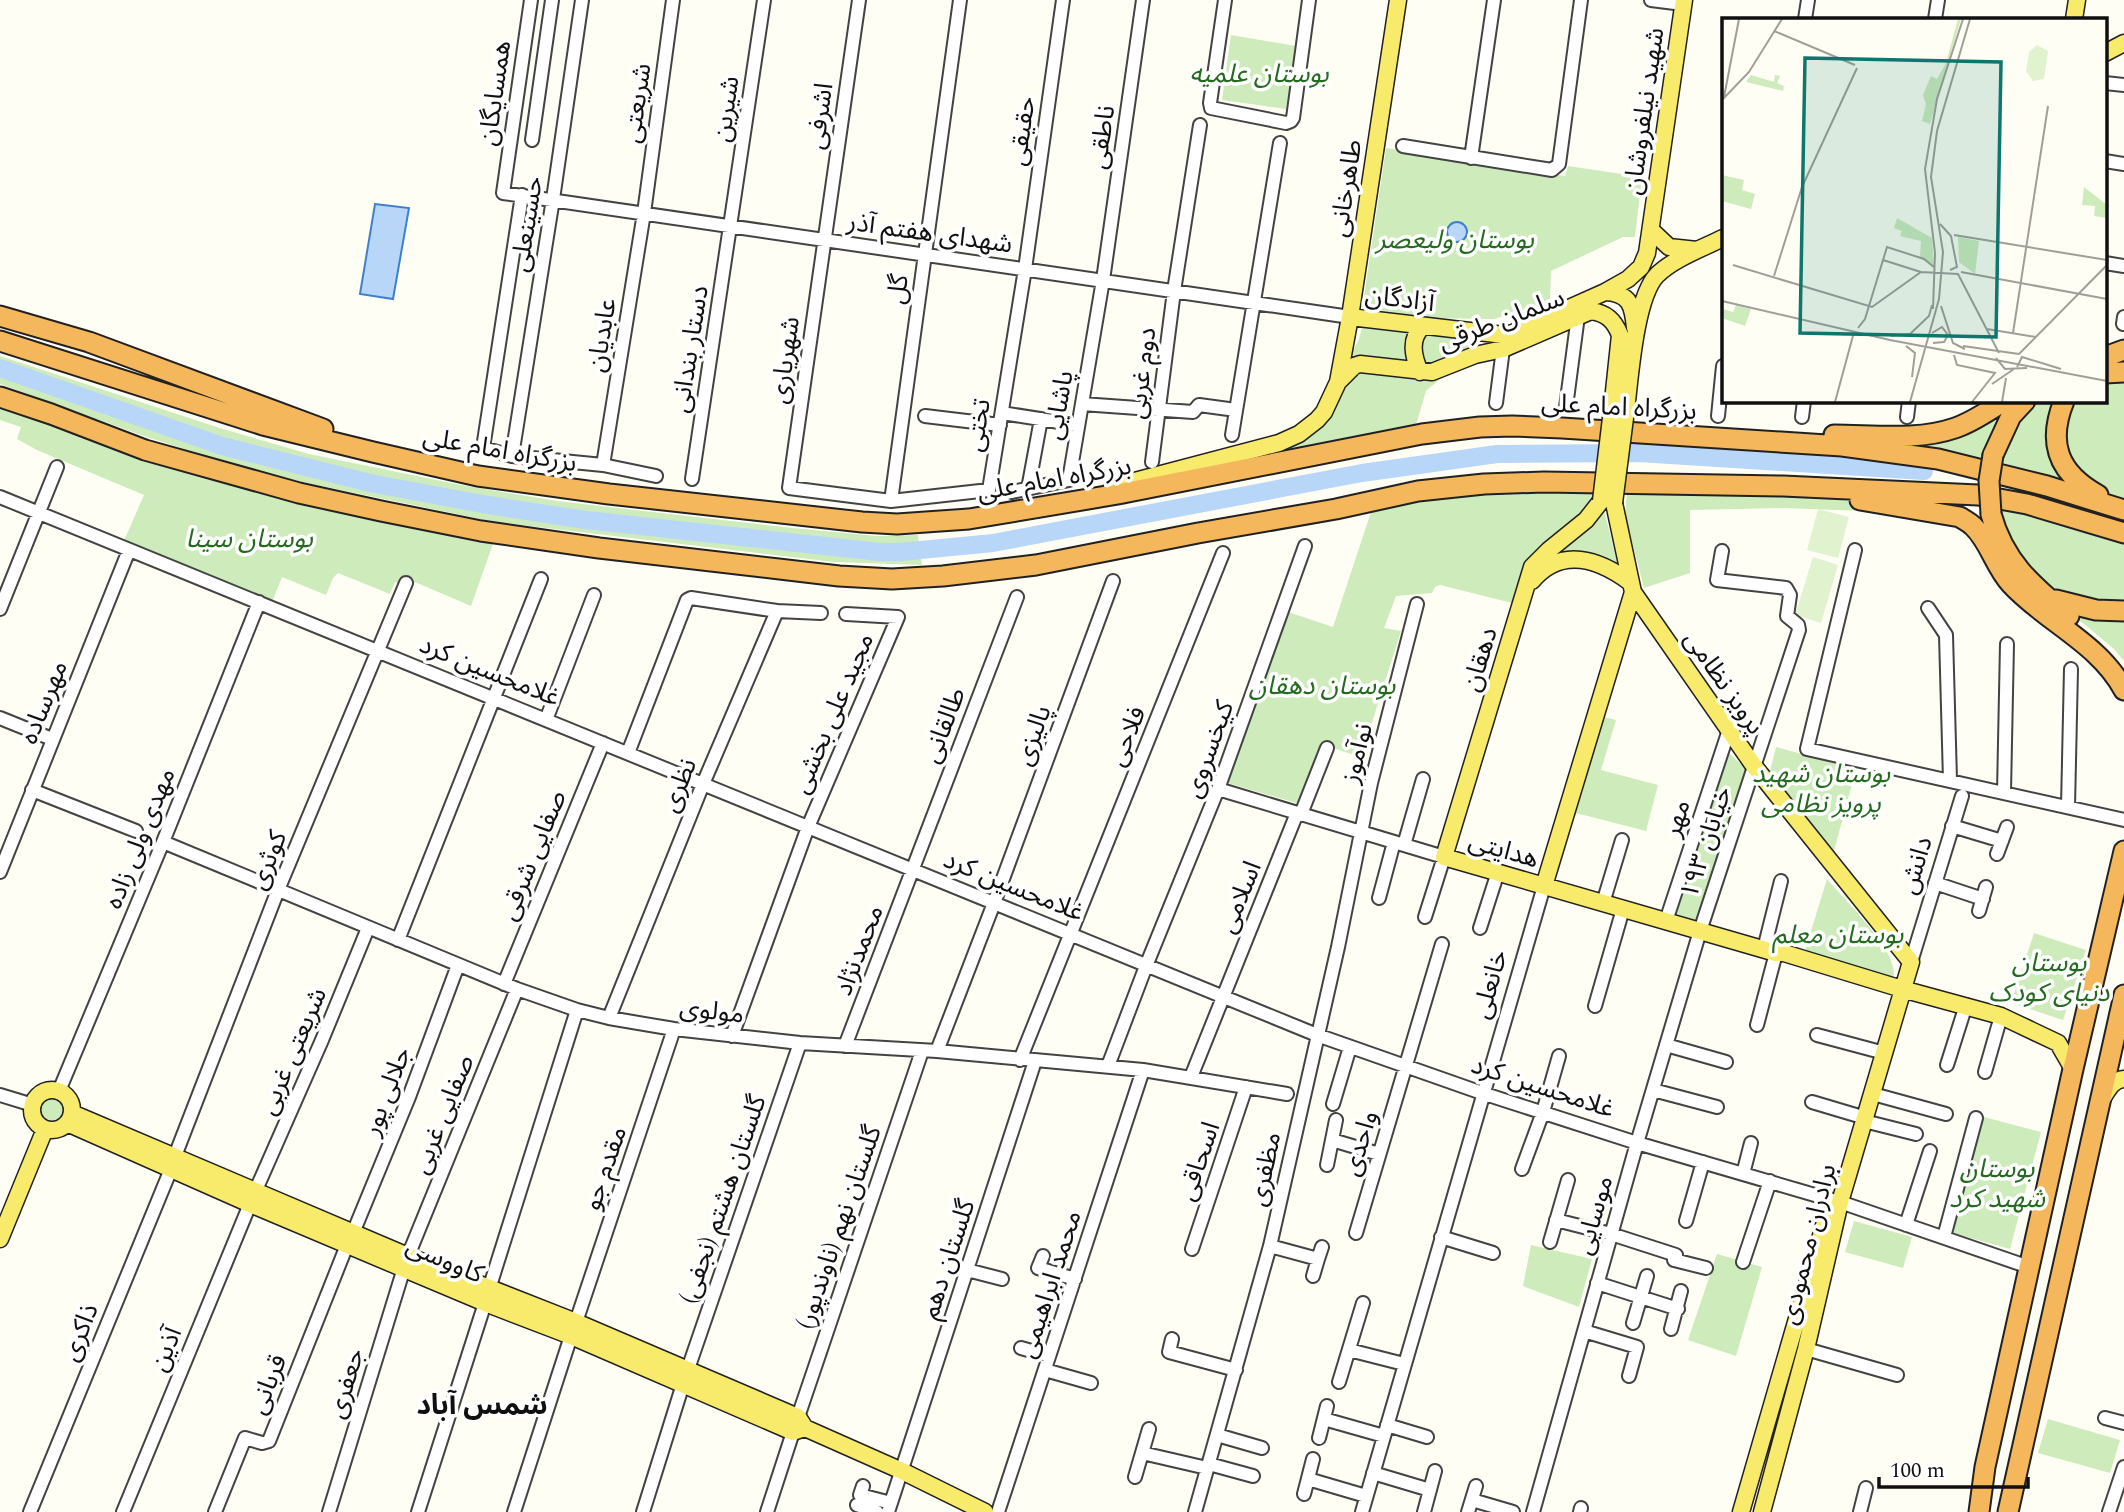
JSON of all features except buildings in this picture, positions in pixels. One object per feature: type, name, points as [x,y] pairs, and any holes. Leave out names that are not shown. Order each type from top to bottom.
[{"type":"highway","points":[[0,316],[89,342],[338,434],[437,467]]},
{"type":"highway","name":"بزرگراه امام علی","points":[[0,341],[263,425],[478,476],[789,515],[897,524],[969,519],[1118,494],[1422,434],[1480,427],[1562,428],[1842,446],[1938,459],[2047,486],[2124,510]]},
{"type":"highway","points":[[2106,373],[2124,372]]},
{"type":"highway","points":[[0,397],[145,450],[299,493],[381,511],[481,531],[598,548],[853,577],[892,579],[943,576],[1036,565],[1418,491],[1453,486],[1544,482],[1783,486],[1978,495],[2027,504],[2124,533]]},
{"type":"highway","points":[[1744,439],[1940,432],[1971,421],[2002,402]]},
{"type":"highway","points":[[2024,402],[2011,416],[1993,455],[1989,481],[1991,514],[1996,534],[2004,550],[2045,596],[2124,666]]},
{"type":"highway","points":[[2064,402],[2056,419],[2055,433],[2060,459],[2083,486],[2124,510]]},
{"type":"highway","points":[[1783,486],[1960,517],[1973,526],[1998,569],[2011,584],[2095,653],[2109,667],[2124,690]]},
{"type":"highway","points":[[2045,596],[2077,607],[2124,611]]},
{"type":"highway","points":[[1977,1512],[2029,1267],[2124,850]]},
{"type":"highway","points":[[2006,1512],[2019,1467],[2099,1105],[2122,1023],[2124,995]]},
{"type":"main road","name":"طاهرخانی","points":[[1338,382],[1398,0]]},
{"type":"main road","points":[[2074,18],[2077,0]]},
{"type":"main road","name":"شهید نیلفروشان","points":[[1651,230],[1683,2]]},
{"type":"main road","points":[[2106,52],[2124,43]]},
{"type":"main road","name":"آزادگان","points":[[1350,317],[1495,335],[1513,333],[1628,279],[1640,267],[1647,253],[1651,230]]},
{"type":"main road","points":[[1651,230],[1669,247],[1699,250]]},
{"type":"main road","points":[[1632,587],[1608,502],[1619,410],[1643,304],[1655,277],[1666,267],[1722,238]]},
{"type":"main road","points":[[1605,292],[1618,293],[1625,297],[1631,306],[1635,336]]},
{"type":"main road","name":"سلمان طرقی","points":[[1338,382],[1354,366],[1360,364],[1432,372],[1475,355],[1503,349],[1591,311],[1608,316],[1620,335],[1619,410]]},
{"type":"main road","points":[[1420,372],[1413,348],[1417,331],[1423,326]]},
{"type":"main road","points":[[1066,501],[1279,443],[1299,434],[1317,420],[1324,412],[1338,382]]},
{"type":"main road","name":"دهقان","points":[[1444,857],[1532,566],[1608,502]]},
{"type":"main road","points":[[1525,588],[1554,561],[1565,559],[1598,565],[1619,574],[1632,587]]},
{"type":"main road","name":"پرویز نظامی","points":[[1632,587],[1754,766],[1911,962]]},
{"type":"main road","name":"خانعلی","points":[[1544,886],[1632,587]]},
{"type":"main road","name":"هدایتی","points":[[1444,857],[2001,1016],[2058,1042],[2073,1069]]},
{"type":"main road","name":"هدایتی","points":[[1770,951],[1781,960],[1883,989],[1891,1002],[1862,1118],[1836,1201]]},
{"type":"main road","name":"دانش","points":[[1902,989],[1911,962]]},
{"type":"main road","points":[[1862,1118],[1873,1094],[1902,989]]},
{"type":"main road","points":[[2099,1105],[2110,1085],[2124,1079]]},
{"type":"main road","points":[[47,1090],[59,1091],[69,1099],[69,1118],[57,1129],[45,1129],[32,1115],[33,1105],[41,1093],[47,1090]]},
{"type":"main road","name":"کاووسی","points":[[69,1118],[350,1239],[686,1377]]},
{"type":"main road","points":[[0,1239],[45,1129]]},
{"type":"main road","name":"برادران محمودی","points":[[1762,1512],[1806,1349],[1836,1201]]},
{"type":"main road","name":"برادران محمودی","points":[[1741,1512],[1788,1345],[1836,1201]]},
{"type":"main road","points":[[686,1377],[902,1471],[985,1512]]},
{"type":"street","name":"همسایگان","points":[[503,193],[531,0]]},
{"type":"street","points":[[532,140],[552,0]]},
{"type":"street","name":"حسینعلی","points":[[512,456],[582,0]]},
{"type":"street","name":"شریعتی","points":[[644,213],[673,0]]},
{"type":"street","name":"شیرین","points":[[731,225],[764,0]]},
{"type":"street","name":"اشرفی","points":[[825,239],[859,0]]},
{"type":"street","name":"گل","points":[[891,501],[960,0]]},
{"type":"street","name":"حقیقی","points":[[1025,269],[1063,0]]},
{"type":"street","name":"ناطقی","points":[[1103,280],[1143,0]]},
{"type":"street","points":[[1225,0],[1211,108],[1286,123],[1293,118],[1309,0]]},
{"type":"street","points":[[1471,158],[1494,0]]},
{"type":"street","points":[[1403,146],[1552,170],[1557,168],[1581,0]]},
{"type":"street","points":[[1651,0],[1683,2]]},
{"type":"street","points":[[1805,18],[1808,0]]},
{"type":"street","points":[[1935,18],[1938,0]]},
{"type":"street","points":[[2106,83],[2124,85]]},
{"type":"street","name":"دوم غربی","points":[[1152,462],[1174,291],[1200,125]]},
{"type":"street","points":[[1232,435],[1280,143]]},
{"type":"street","points":[[2106,161],[2124,164]]},
{"type":"street","name":"شهدای هفتم آذر","points":[[503,193],[1350,317]]},
{"type":"street","points":[[522,195],[483,448],[512,456],[604,466],[656,476]]},
{"type":"street","name":"عابدیان","points":[[604,466],[644,213]]},
{"type":"street","name":"دستار بندانی","points":[[692,479],[731,225]]},
{"type":"street","name":"شهریاری","points":[[825,239],[789,488],[891,501]]},
{"type":"street","points":[[2106,263],[2124,266]]},
{"type":"street","name":"تختی","points":[[891,501],[989,490],[1025,269]]},
{"type":"street","name":"پاشایی","points":[[1012,492],[1069,481],[1103,280]]},
{"type":"street","points":[[1566,407],[1578,316]]},
{"type":"street","points":[[1496,403],[1503,349]]},
{"type":"street","points":[[1718,416],[1722,376]]},
{"type":"street","points":[[1802,417],[1804,402]]},
{"type":"street","points":[[1907,416],[1909,402]]},
{"type":"street","points":[[1082,404],[1159,411],[1193,412],[1199,405],[1236,410]]},
{"type":"street","points":[[925,416],[1041,419],[1078,425]]},
{"type":"street","points":[[1028,489],[1041,419]]},
{"type":"street","points":[[0,609],[57,467]]},
{"type":"street","name":"غلامحسین کرد","points":[[0,497],[1317,1035],[1482,1093],[1637,1143],[1836,1201],[2029,1267]]},
{"type":"street","name":"کیخسروی","points":[[1108,1066],[1146,965],[1219,789],[1305,546]]},
{"type":"street","name":"مهرساده","points":[[0,872],[130,550]]},
{"type":"street","points":[[1855,550],[1807,749],[2124,821]]},
{"type":"street","name":"خیابان ۱۹۳","points":[[1700,931],[1799,630],[1798,625],[1787,616],[1790,595],[1786,588],[1717,580],[1722,551]]},
{"type":"street","name":"فلاحی","points":[[1020,1060],[1223,553]]},
{"type":"street","points":[[398,940],[541,579]]},
{"type":"street","name":"پالیزی","points":[[937,1051],[1113,581]]},
{"type":"street","name":"کوثری","points":[[173,1163],[278,890],[406,583]]},
{"type":"street","points":[[546,720],[594,595]]},
{"type":"street","name":"طالقانی","points":[[913,870],[1017,597]]},
{"type":"street","points":[[628,753],[685,604],[691,598],[777,611],[821,613]]},
{"type":"street","name":"مهدی ولی زاده","points":[[59,1091],[163,842],[258,602]]},
{"type":"street","name":"نوآموز","points":[[1362,833],[1371,783],[1417,604]]},
{"type":"street","points":[[1928,608],[1946,635],[1950,780]]},
{"type":"street","name":"نظری","points":[[609,1018],[703,784],[777,611]]},
{"type":"street","name":"مجید علی بخشی","points":[[732,1036],[808,827],[898,617],[846,614]]},
{"type":"street","points":[[2004,792],[2007,643]]},
{"type":"street","points":[[2068,807],[2071,668]]},
{"type":"street","points":[[0,718],[52,738]]},
{"type":"street","name":"مهر","points":[[1666,921],[1729,730]]},
{"type":"street","name":"صفایی شرقی","points":[[510,986],[603,743]]},
{"type":"street","name":"اسلامی","points":[[1191,1077],[1327,748]]},
{"type":"street","points":[[1379,898],[1423,779]]},
{"type":"street","name":"هدایتی","points":[[1219,789],[1444,857]]},
{"type":"street","points":[[32,790],[136,831]]},
{"type":"street","name":"دانش","points":[[1911,962],[1962,796]]},
{"type":"street","points":[[1952,826],[2002,841]]},
{"type":"street","points":[[1997,854],[2007,827]]},
{"type":"street","name":"مظفری","points":[[1195,1512],[1270,1246],[1362,833]]},
{"type":"street","points":[[1603,903],[1622,840]]},
{"type":"street","name":"مولوی","points":[[163,842],[510,986],[577,1010],[609,1018],[800,1043],[937,1051],[1108,1066],[1287,1094]]},
{"type":"street","points":[[1425,917],[1444,857]]},
{"type":"street","name":"محمدنژاد","points":[[845,1046],[913,870]]},
{"type":"street","points":[[1480,928],[1498,872]]},
{"type":"street","points":[[1757,1025],[1781,881]]},
{"type":"street","points":[[1935,883],[1983,899]]},
{"type":"street","name":"خانعلی","points":[[1362,1512],[1544,886]]},
{"type":"street","points":[[1595,1006],[1623,909]]},
{"type":"street","name":"شریعتی غربی","points":[[253,1198],[368,928]]},
{"type":"street","name":"موسایی","points":[[1533,1512],[1700,931]]},
{"type":"street","name":"واحدی","points":[[1356,1233],[1442,944]]},
{"type":"street","name":"جلالی پور","points":[[350,1239],[409,1097],[458,965]]},
{"type":"street","name":"صفایی غربی","points":[[406,1262],[510,986]]},
{"type":"street","points":[[1947,1065],[1966,1005]]},
{"type":"street","points":[[418,1512],[577,1010]]},
{"type":"street","points":[[1985,1072],[2001,1016]]},
{"type":"street","name":"مقدم جو","points":[[514,1512],[674,1028]]},
{"type":"street","points":[[1817,1035],[1878,1051]]},
{"type":"street","name":"گلستان هشتم (نجفی)","points":[[643,1512],[800,1043]]},
{"type":"street","points":[[1666,1045],[1726,1062]]},
{"type":"street","points":[[1333,1104],[1350,1047]]},
{"type":"street","name":"گلستان نهم (ناوندپور)","points":[[767,1512],[799,1426],[922,1051]]},
{"type":"street","points":[[1522,1169],[1543,1112],[1559,1056]]},
{"type":"street","name":"گلستان دهم","points":[[890,1507],[1035,1061]]},
{"type":"street","name":"محمد ابراهیمی","points":[[998,1512],[1143,1070]]},
{"type":"street","name":"اسحاقی","points":[[1192,1249],[1246,1087]]},
{"type":"street","points":[[1653,1090],[1717,1107]]},
{"type":"street","points":[[1873,1094],[1946,1114]]},
{"type":"street","points":[[0,1095],[33,1105]]},
{"type":"street","points":[[1812,1101],[1916,1134]]},
{"type":"street","points":[[1944,1237],[1976,1118]]},
{"type":"street","name":"واحدی","points":[[1328,1165],[1336,1120]]},
{"type":"street","points":[[1332,1140],[1379,1154]]},
{"type":"street","points":[[1743,1174],[1751,1143]]},
{"type":"street","points":[[1906,1224],[1930,1151]]},
{"type":"street","points":[[1686,1221],[1703,1162]]},
{"type":"street","name":"ذاکری","points":[[30,1512],[173,1163]]},
{"type":"street","points":[[1550,1242],[1568,1180]]},
{"type":"street","points":[[1743,1262],[1770,1181]]},
{"type":"street","name":"آذین","points":[[123,1512],[253,1198]]},
{"type":"street","points":[[1556,1220],[1611,1234],[1676,1255],[1674,1260],[1706,1268]]},
{"type":"street","points":[[1441,1237],[1493,1253]]},
{"type":"street","name":"قربانی","points":[[215,1512],[246,1437],[262,1443],[269,1441],[350,1239]]},
{"type":"street","points":[[1270,1246],[1320,1253],[1313,1276]]},
{"type":"street","points":[[1043,1256],[1038,1268],[1075,1279]]},
{"type":"street","name":"جعفری","points":[[329,1512],[406,1262]]},
{"type":"street","points":[[967,1270],[1002,1279]]},
{"type":"street","points":[[1633,1323],[1647,1276]]},
{"type":"street","points":[[1597,1283],[1678,1309]]},
{"type":"street","points":[[1671,1329],[1681,1291]]},
{"type":"street","points":[[1339,1382],[1363,1303]]},
{"type":"street","points":[[1584,1331],[1637,1347],[1629,1376]]},
{"type":"street","points":[[1172,1339],[1169,1352],[1236,1370]]},
{"type":"street","points":[[1021,1348],[1049,1356]]},
{"type":"street","points":[[1806,1349],[1897,1375]]},
{"type":"street","points":[[1349,1350],[1404,1364]]},
{"type":"street","points":[[1045,1370],[1091,1383]]},
{"type":"street","points":[[1319,1438],[1325,1412],[1385,1430],[1427,1437]]},
{"type":"street","points":[[2105,1418],[2124,1423]]},
{"type":"street","points":[[1135,1478],[1149,1429]]},
{"type":"street","points":[[1217,1435],[1262,1448]]},
{"type":"street","points":[[1142,1452],[1253,1476]]},
{"type":"street","points":[[1304,1494],[1313,1459]]},
{"type":"street","points":[[2109,1512],[2124,1466]]},
{"type":"street","points":[[1424,1512],[1435,1471]]},
{"type":"street","points":[[1373,1473],[1430,1490]]},
{"type":"street","points":[[1308,1479],[1366,1496]]},
{"type":"street","points":[[863,1486],[860,1495],[890,1507]]},
{"type":"street","points":[[1476,1486],[1470,1506],[1513,1512]]},
{"type":"street","points":[[1860,1512],[1867,1488]]},
{"type":"street","points":[[857,1506],[877,1512]]},
{"type":"green space","name":"بوستان علمیه","points":[[1231,35],[1296,46],[1286,109],[1222,100]]},
{"type":"green space","name":"بوستان ولیعصر","points":[[1386,148],[1565,176],[1568,166],[1642,177],[1635,237],[1623,237],[1551,271],[1550,301],[1494,319],[1419,318],[1362,310]]},
{"type":"green space","points":[[1363,323],[1409,332],[1409,366],[1343,370],[1359,339]]},
{"type":"green space","points":[[1426,333],[1479,344],[1427,368],[1422,350]]},
{"type":"green space","points":[[0,356],[223,429],[309,454],[461,485],[557,501],[783,527],[877,536],[918,535],[922,565],[834,562],[495,522],[259,473],[141,435],[0,384]]},
{"type":"green space","points":[[1351,372],[1448,372],[1426,391],[1415,428],[1173,477],[1295,441]]},
{"type":"green space","points":[[2124,376],[2124,501],[2100,493],[2064,458],[2066,405],[2068,402],[2106,402],[2106,377]]},
{"type":"green space","points":[[2012,402],[1987,462],[1867,439],[1890,438]]},
{"type":"green space","points":[[2031,402],[2060,402],[2052,417],[2082,490],[1997,461],[2002,446]]},
{"type":"green space","name":"بوستان سینا","points":[[0,407],[159,463],[494,541],[471,606],[415,582],[412,588],[395,582],[390,594],[338,573],[326,595],[282,577],[272,602],[123,543],[144,495],[17,439],[21,427],[0,420]]},
{"type":"green space","name":"بوستان دهقان","points":[[1488,491],[1596,491],[1594,502],[1516,604],[1440,585],[1435,587],[1432,593],[1396,596],[1384,628],[1401,631],[1361,757],[1323,745],[1300,804],[1224,782],[1288,612],[1333,627],[1372,509],[1437,495]]},
{"type":"green space","points":[[1627,491],[1801,496],[1850,501],[1915,513],[1785,508],[1690,510],[1690,573],[1644,588],[1625,515]]},
{"type":"green space","points":[[1996,506],[2124,545],[2124,606],[2059,596],[2015,556]]},
{"type":"green space","points":[[1818,509],[1849,517],[1838,558],[1807,550]]},
{"type":"green space","points":[[1604,510],[1618,566],[1547,558],[1578,537]]},
{"type":"green space","points":[[1813,557],[1838,565],[1821,623],[1795,615]]},
{"type":"green space","points":[[2062,606],[2124,617],[2124,661],[2113,648]]},
{"type":"green space","points":[[1604,717],[1616,720],[1601,770],[1658,785],[1646,831],[1576,813]]},
{"type":"green space","name":"بوستان شهید پرویز نظامی","points":[[1776,747],[1856,769],[1834,851],[1770,771]]},
{"type":"green space","points":[[1728,752],[1746,769],[1699,921],[1675,914]]},
{"type":"green space","name":"بوستان معلم","points":[[1827,879],[1880,942],[1889,956],[1893,978],[1804,954]]},
{"type":"green space","name":"بوستان دنیای کودک","points":[[2034,933],[2086,950],[2063,1020],[2011,1003]]},
{"type":"green space","points":[[51,1092],[63,1097],[68,1109],[63,1121],[51,1126],[39,1121],[34,1109],[39,1097]]},
{"type":"green space","name":"بوستان شهید کرد","points":[[1984,1117],[2041,1132],[2010,1249],[1953,1233]]},
{"type":"green space","points":[[1854,1221],[1912,1237],[1903,1268],[1845,1252]]},
{"type":"green space","points":[[1531,1245],[1592,1259],[1579,1307],[1523,1286]]},
{"type":"green space","points":[[1717,1254],[1762,1267],[1736,1356],[1688,1340]]},
{"type":"green space","points":[[2048,1419],[2120,1440],[2110,1473],[2038,1453]]},
{"type":"water","points":[[375,204],[409,208],[393,299],[360,294]]},
{"type":"water","points":[[1457,222],[1464,225],[1467,232],[1464,239],[1457,242],[1450,239],[1447,232],[1450,225]]},
{"type":"waterway","points":[[0,368],[222,446],[370,483],[586,520],[880,552],[993,543],[1362,473],[1497,454],[1639,453],[1924,471]]},
{"type":"district","name":"شمس آباد","points":[[482,1404]]}]
